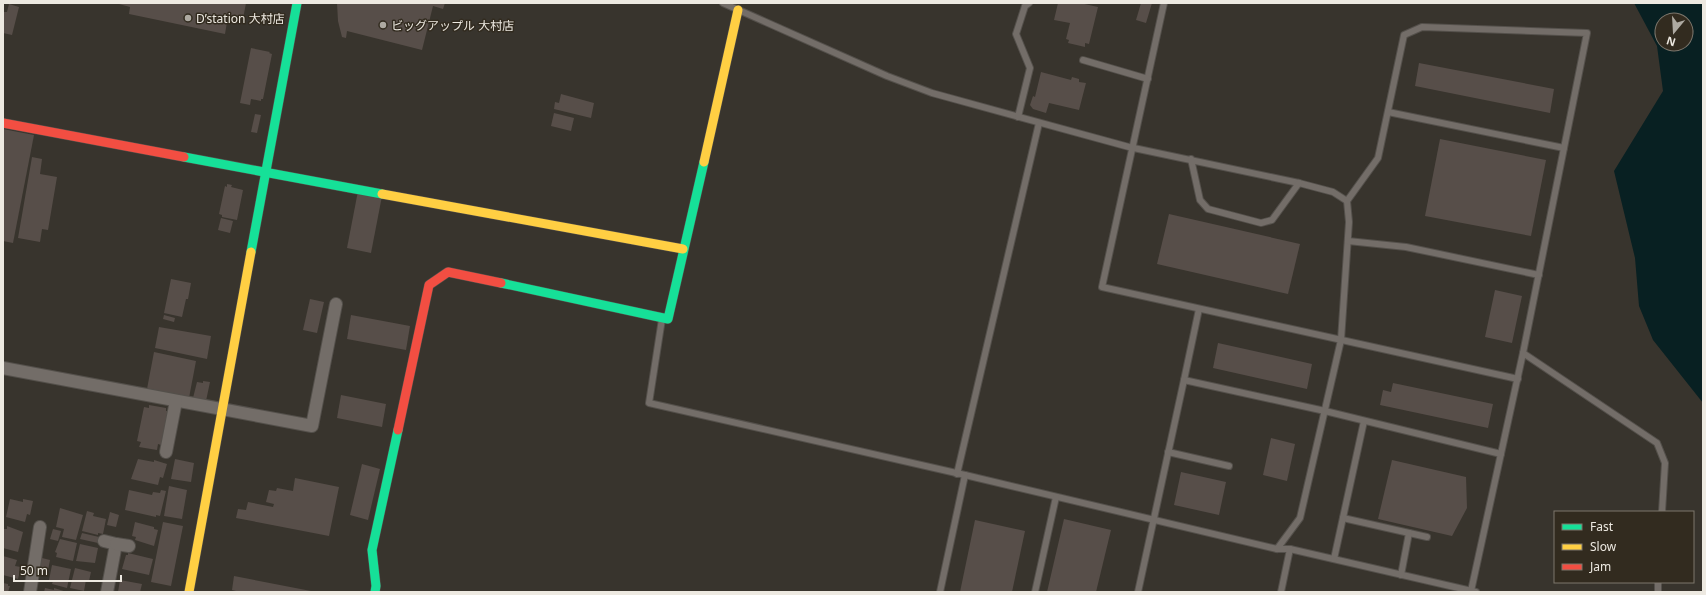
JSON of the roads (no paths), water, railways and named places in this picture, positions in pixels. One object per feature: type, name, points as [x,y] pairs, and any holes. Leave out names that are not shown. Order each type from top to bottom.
[{"type":"street","points":[[189,592],[297,3]]},
{"type":"street","points":[[374,592],[376,586],[372,550],[430,285],[448,272],[668,319],[738,10]]},
{"type":"street","points":[[3,123],[683,249]]},
{"type":"street","points":[[3,368],[312,426],[336,304]]},
{"type":"street","points":[[166,452],[176,401]]},
{"type":"street","points":[[30,592],[40,527]]},
{"type":"street","points":[[104,541],[130,546]]},
{"type":"street","points":[[107,592],[116,544]]},
{"type":"lane","points":[[723,3],[887,76],[932,93],[1039,123],[1133,147],[1299,182],[1333,192],[1347,200]]},
{"type":"lane","points":[[1018,117],[1030,68],[1016,34],[1025,6],[1029,3]]},
{"type":"lane","points":[[1164,3],[1102,287],[1518,379]]},
{"type":"lane","points":[[662,318],[649,403],[965,475],[1277,549],[1290,548],[1473,591],[1518,379],[1587,33],[1422,27],[1404,35],[1378,158],[1347,200],[1349,222],[1341,340],[1300,518],[1277,549]]},
{"type":"lane","points":[[1083,60],[1148,80]]},
{"type":"lane","points":[[1388,112],[1564,148]]},
{"type":"lane","points":[[957,474],[1039,123]]},
{"type":"lane","points":[[1191,160],[1200,200],[1208,209],[1261,223],[1272,220],[1299,182]]},
{"type":"lane","points":[[1348,241],[1406,247],[1539,275]]},
{"type":"lane","points":[[1138,592],[1200,309]]},
{"type":"lane","points":[[1523,353],[1657,442],[1665,463],[1662,511]]},
{"type":"lane","points":[[1184,380],[1325,411],[1501,454]]},
{"type":"lane","points":[[1334,559],[1364,421]]},
{"type":"lane","points":[[1168,452],[1229,466]]},
{"type":"lane","points":[[940,592],[965,475]]},
{"type":"lane","points":[[1035,592],[1056,497]]},
{"type":"lane","points":[[1343,518],[1426,537]]},
{"type":"lane","points":[[1401,574],[1409,533]]},
{"type":"lane","points":[[1281,592],[1290,548]]},
{"type":"water","points":[[1634,3],[1703,3],[1703,403],[1653,340],[1639,306],[1635,258],[1614,171],[1663,91],[1658,52],[1694,52],[1694,12],[1654,12],[1654,40]]},
{"type":"place","name":"D’station 大村店","points":[[188,18]]},
{"type":"place","name":"ビッグアップル 大村店","points":[[383,25]]}]
